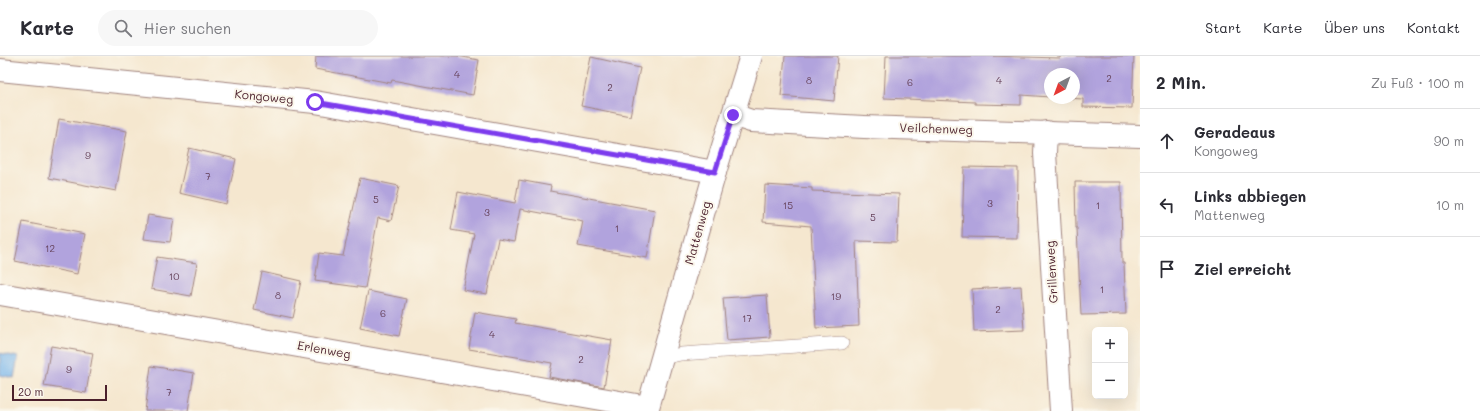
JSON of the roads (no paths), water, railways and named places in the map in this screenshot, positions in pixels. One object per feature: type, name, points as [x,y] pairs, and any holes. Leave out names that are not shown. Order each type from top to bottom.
[{"type":"street","name":"Mattenweg","points":[[648,409],[715,172],[750,56]]},
{"type":"street","name":"Kongoweg","points":[[0,70],[315,102],[715,172]]},
{"type":"street","name":"Veilchenweg","points":[[733,115],[751,120],[856,127],[1140,136]]},
{"type":"street","name":"Grillenweg","points":[[1046,132],[1046,160],[1061,411]]},
{"type":"street","name":"Erlenweg","points":[[0,294],[648,409]]},
{"type":"lane","points":[[662,358],[681,354],[842,343]]},
{"type":"water","points":[[0,353],[18,357],[14,378],[0,375]]}]
